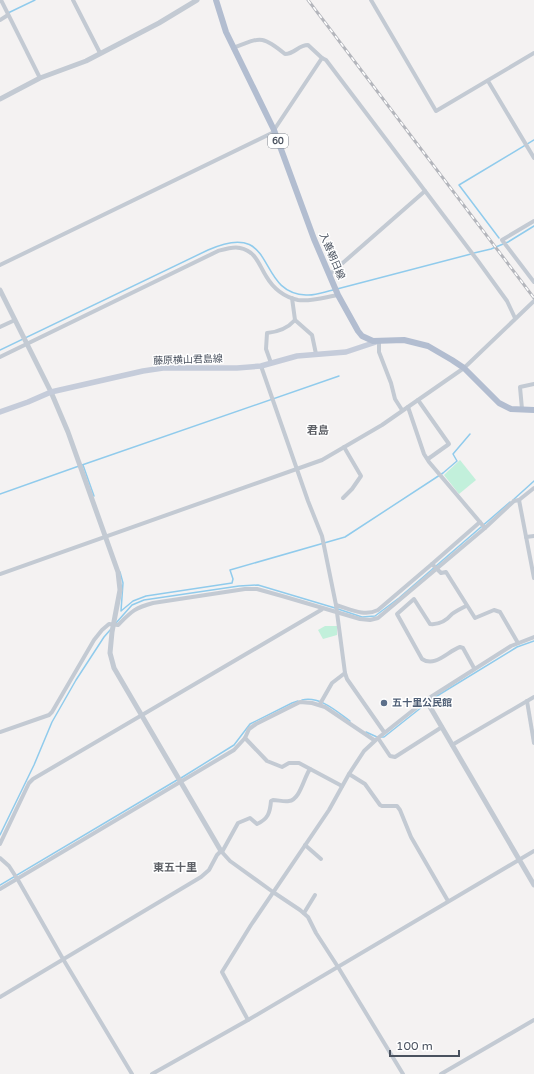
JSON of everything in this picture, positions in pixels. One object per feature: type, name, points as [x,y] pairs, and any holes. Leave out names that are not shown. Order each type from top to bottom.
[{"type":"main road","name":"入善朝日線","points":[[216,0],[226,32],[233,48],[274,131],[329,275],[338,295],[362,336],[373,341],[404,340],[428,346],[464,368],[499,403],[512,408],[534,410]]},
{"type":"main road","name":"藤原横山君島線","points":[[0,412],[51,392],[143,371],[163,368],[237,368],[261,366],[297,356],[346,352],[372,342],[379,341]]},
{"type":"street","points":[[0,0],[40,78]]},
{"type":"street","points":[[73,0],[100,53]]},
{"type":"street","points":[[0,99],[40,78],[86,61],[158,23],[197,0]]},
{"type":"street","points":[[371,0],[436,111],[534,53]]},
{"type":"street","points":[[0,20],[8,16]]},
{"type":"street","points":[[233,48],[258,38],[271,43],[285,54],[291,54],[304,45],[308,45],[326,60],[478,261],[507,301],[515,318]]},
{"type":"street","points":[[0,265],[274,131],[322,58]]},
{"type":"street","points":[[488,81],[534,158]]},
{"type":"street","points":[[329,275],[425,191]]},
{"type":"street","points":[[534,220],[502,240],[534,282]]},
{"type":"street","points":[[0,357],[27,345],[40,336],[103,308],[218,250],[240,248],[251,252],[256,257],[266,277],[286,297],[299,300],[338,295]]},
{"type":"street","points":[[1,293],[51,392],[68,432],[118,572],[120,590],[110,653],[114,668],[222,852],[230,861],[308,917],[316,933],[403,1074]]},
{"type":"street","points":[[292,298],[295,320],[312,335],[316,354]]},
{"type":"street","points":[[0,574],[322,460],[382,425],[464,368],[534,301]]},
{"type":"street","points":[[0,327],[15,320]]},
{"type":"street","points":[[271,363],[266,349],[267,333],[278,332],[290,326],[295,320]]},
{"type":"street","points":[[379,341],[379,352],[395,398],[402,410]]},
{"type":"street","points":[[261,366],[308,501],[322,536],[336,605],[347,679],[384,732]]},
{"type":"street","points":[[522,410],[520,387],[534,384]]},
{"type":"street","points":[[418,400],[449,444],[428,459]]},
{"type":"street","points":[[408,407],[424,454],[485,528]]},
{"type":"street","points":[[343,498],[352,489],[361,476],[344,447]]},
{"type":"street","points":[[0,732],[49,715],[94,640],[109,624],[118,625],[140,606],[246,588],[257,589],[360,619],[370,620],[378,618],[437,570],[514,501],[519,500],[534,488]]},
{"type":"street","points":[[519,500],[534,578]]},
{"type":"street","points":[[336,605],[362,613],[373,613],[480,522]]},
{"type":"street","points":[[526,537],[534,536]]},
{"type":"street","points":[[432,564],[442,574],[446,572],[474,618],[494,610],[500,612],[518,643]]},
{"type":"street","points":[[466,606],[442,623],[432,625],[414,599],[397,614],[422,659],[426,661],[434,661],[460,647],[474,668]]},
{"type":"street","points":[[0,844],[29,783],[33,779],[141,714],[321,610],[322,608]]},
{"type":"street","points":[[248,1020],[222,972],[273,892],[329,810],[364,751],[384,732],[426,700],[474,668],[518,643],[534,637]]},
{"type":"street","points":[[320,704],[332,683],[345,673]]},
{"type":"street","points":[[452,745],[534,697]]},
{"type":"street","points":[[426,700],[534,885]]},
{"type":"street","points":[[527,701],[534,743]]},
{"type":"street","points":[[0,889],[18,880],[90,834],[234,750],[245,738],[250,729],[256,724],[300,702],[320,704],[376,739],[390,756],[395,757],[442,727]]},
{"type":"street","points":[[245,738],[266,761],[282,767],[289,762],[299,763],[342,786]]},
{"type":"street","points":[[0,997],[201,877],[209,870],[217,856],[222,852],[238,823],[250,818],[257,824],[262,822],[268,817],[271,801],[294,800],[298,796],[306,774],[310,769]]},
{"type":"street","points":[[349,774],[365,784],[380,805],[397,806],[400,810],[410,837],[448,901]]},
{"type":"street","points":[[305,845],[321,859]]},
{"type":"street","points":[[152,1074],[248,1020],[534,851]]},
{"type":"street","points":[[0,858],[9,866],[18,880],[63,959],[132,1074]]},
{"type":"street","points":[[304,913],[315,895]]},
{"type":"street","points":[[441,1074],[534,1020]]},
{"type":"green space","points":[[460,460],[476,480],[459,494],[444,475]]},
{"type":"green space","points":[[325,626],[337,626],[337,635],[323,639],[318,630]]},
{"type":"waterway","points":[[8,13],[35,0]]},
{"type":"waterway","points":[[499,238],[459,185],[534,140]]},
{"type":"waterway","points":[[474,253],[491,249],[508,242],[534,226]]},
{"type":"waterway","points":[[0,350],[208,250],[230,243],[246,243],[256,250],[279,283],[290,291],[309,295],[333,290]]},
{"type":"waterway","points":[[337,289],[471,254]]},
{"type":"waterway","points":[[82,465],[339,376]]},
{"type":"waterway","points":[[120,572],[123,583],[121,611],[133,601],[146,596],[232,583],[233,579],[230,570],[345,537],[443,473],[457,461],[453,454],[470,434]]},
{"type":"waterway","points":[[83,465],[94,496]]},
{"type":"waterway","points":[[0,494],[79,466]]},
{"type":"waterway","points":[[513,500],[534,481]]},
{"type":"waterway","points":[[338,609],[362,617],[375,616],[399,598],[510,502]]},
{"type":"waterway","points":[[116,623],[132,605],[144,600],[239,586],[258,585],[335,608]]},
{"type":"waterway","points":[[0,835],[34,765],[52,722],[76,680],[104,637],[111,629]]},
{"type":"waterway","points":[[381,737],[384,737],[432,699],[517,647],[534,641]]},
{"type":"waterway","points":[[302,700],[315,700],[328,705],[350,721]]},
{"type":"waterway","points":[[181,778],[234,745],[250,724],[298,701]]},
{"type":"waterway","points":[[366,732],[377,737]]},
{"type":"waterway","points":[[0,885],[177,780]]},
{"type":"railway","points":[[308,0],[534,298]]},
{"type":"place","name":"五十里公民館","points":[[384,703]]},
{"type":"district","name":"君島","points":[[318,430]]},
{"type":"district","name":"東五十里","points":[[175,867]]}]
